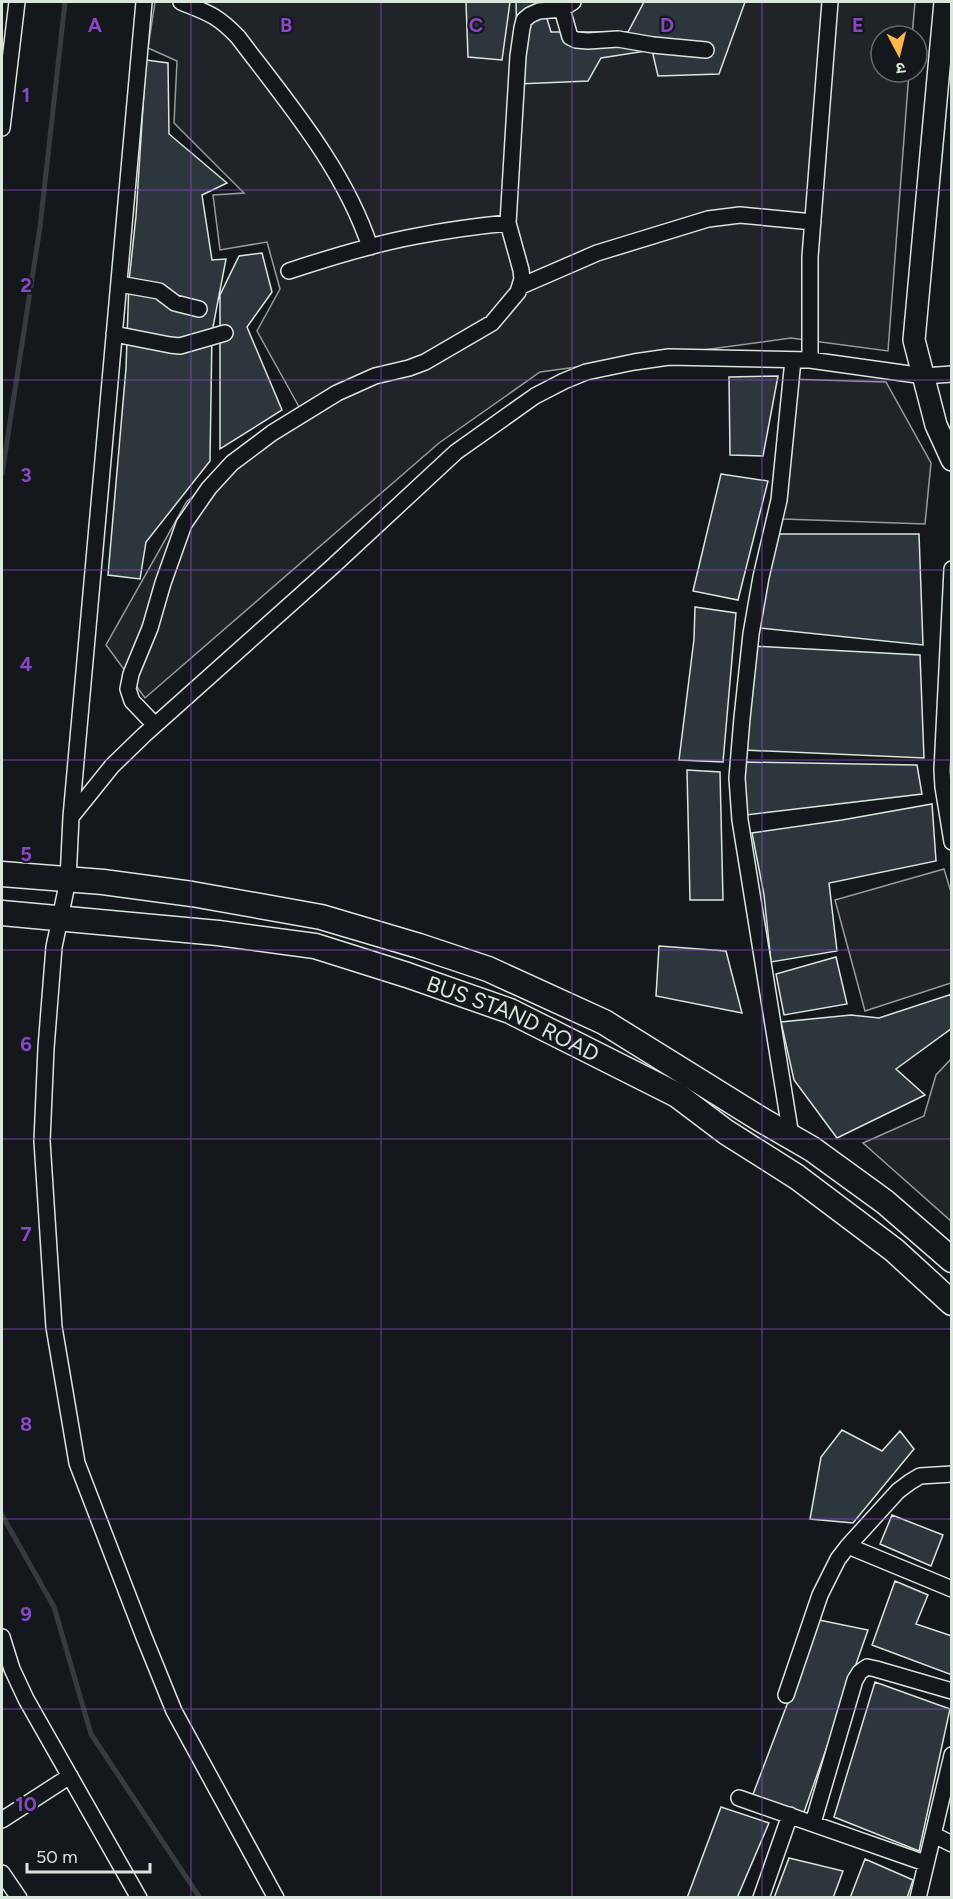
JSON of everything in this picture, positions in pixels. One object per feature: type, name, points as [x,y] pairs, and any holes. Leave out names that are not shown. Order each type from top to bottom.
[{"type":"main road","name":"BUS STAND ROAD","points":[[2,874],[103,882],[192,894],[321,917],[488,969],[604,1022],[812,1149],[885,1202],[951,1260]]},
{"type":"main road","name":"BUS STAND ROAD","points":[[2,913],[218,933],[315,946],[510,1011],[677,1095],[726,1132],[796,1177],[894,1250],[951,1303]]},
{"type":"street","points":[[2,128],[17,2]]},
{"type":"street","points":[[144,2],[71,817],[68,880],[54,947],[46,1048],[42,1141],[54,1327],[77,1463],[144,1637],[174,1711],[276,1898]]},
{"type":"street","points":[[181,2],[215,16],[238,37],[329,162],[358,216],[370,247]]},
{"type":"street","points":[[810,360],[813,222],[830,2]]},
{"type":"street","points":[[945,2],[945,88],[915,329],[916,351],[936,425],[951,460]]},
{"type":"street","points":[[155,725],[132,701],[128,689],[131,674],[150,628],[184,524],[209,488],[232,463],[272,434],[337,393],[375,376],[425,362],[492,322],[508,306],[521,286],[521,270],[508,222],[518,56],[524,20],[539,11],[567,5],[570,37],[576,40],[618,39],[706,50]]},
{"type":"street","points":[[521,286],[597,253],[708,219],[740,215],[813,222]]},
{"type":"street","points":[[289,271],[370,247],[453,229],[508,222]]},
{"type":"street","points":[[119,284],[159,291],[176,303],[199,309]]},
{"type":"street","points":[[114,334],[180,346],[225,333]]},
{"type":"street","points":[[71,817],[112,766],[155,725],[331,568],[456,452],[535,396],[564,381],[586,372],[634,362],[677,357],[810,360],[924,376],[951,374]]},
{"type":"street","points":[[791,1136],[740,820],[737,778],[741,718],[752,626],[779,500],[793,360]]},
{"type":"street","points":[[951,569],[942,770],[951,842]]},
{"type":"street","points":[[786,1695],[820,1595],[838,1559],[890,1499],[910,1482],[920,1476],[951,1474]]},
{"type":"street","points":[[848,1546],[951,1589]]},
{"type":"street","points":[[2,1637],[12,1670],[26,1699],[139,1897]]},
{"type":"street","points":[[813,1823],[855,1680],[860,1672],[867,1667],[951,1691]]},
{"type":"street","points":[[2,1683],[12,1670]]},
{"type":"street","points":[[918,1898],[951,1755]]},
{"type":"street","points":[[2,1820],[70,1776]]},
{"type":"street","points":[[739,1798],[925,1863]]},
{"type":"street","points":[[761,1898],[790,1815]]},
{"type":"street","points":[[934,1835],[951,1844]]},
{"type":"street","points":[[2,1873],[20,1898]]},
{"type":"shaded area","points":[[155,2],[915,2],[913,24],[869,24],[869,84],[908,84],[888,351],[791,338],[540,372],[439,443],[145,698],[106,645],[187,501],[303,414],[257,331],[280,289],[267,242],[220,250],[213,195],[244,193],[174,123],[177,61],[148,48]]},
{"type":"shaded area","points":[[786,379],[886,382],[931,463],[925,524],[783,519],[778,429]]},
{"type":"shaded area","points":[[944,869],[951,892],[951,983],[865,1011],[835,900]]},
{"type":"shaded area","points":[[951,1059],[951,1221],[863,1143],[924,1116],[936,1075]]},
{"type":"building","points":[[466,2],[510,2],[502,60],[468,57]]},
{"type":"building","points":[[516,2],[542,2],[551,32],[628,32],[644,2],[745,2],[719,74],[658,76],[652,50],[601,58],[588,81],[518,84]]},
{"type":"building","points":[[146,60],[168,63],[169,134],[227,183],[202,195],[212,260],[226,259],[212,332],[210,461],[146,542],[140,579],[108,575],[126,368],[129,281],[136,216]]},
{"type":"building","points":[[262,253],[272,292],[247,327],[282,410],[220,449],[220,295],[239,256]]},
{"type":"building","points":[[778,376],[763,456],[730,455],[729,377]]},
{"type":"building","points":[[721,474],[768,481],[738,600],[693,591]]},
{"type":"building","points":[[773,534],[919,534],[923,645],[759,628]]},
{"type":"building","points":[[695,607],[736,613],[723,762],[679,760],[694,639]]},
{"type":"building","points":[[752,646],[920,655],[924,758],[744,750]]},
{"type":"building","points":[[742,762],[917,765],[922,794],[746,815]]},
{"type":"building","points":[[687,770],[720,772],[723,900],[690,900]]},
{"type":"building","points":[[932,804],[936,861],[829,883],[837,951],[771,962],[764,895],[752,833]]},
{"type":"building","points":[[659,946],[726,951],[742,1013],[656,996]]},
{"type":"building","points":[[836,957],[847,1004],[784,1015],[776,974]]},
{"type":"building","points":[[952,994],[952,1028],[896,1069],[925,1095],[837,1138],[794,1080],[781,1022],[851,1015],[879,1018]]},
{"type":"building","points":[[842,1430],[882,1451],[900,1431],[914,1449],[853,1523],[810,1519],[821,1457]]},
{"type":"building","points":[[892,1515],[943,1535],[931,1566],[880,1544]]},
{"type":"building","points":[[895,1581],[928,1595],[916,1624],[952,1636],[952,1675],[872,1645]]},
{"type":"building","points":[[819,1620],[868,1630],[803,1815],[752,1797]]},
{"type":"building","points":[[875,1682],[950,1709],[919,1851],[834,1817]]},
{"type":"building","points":[[721,1807],[769,1823],[737,1898],[687,1898]]},
{"type":"building","points":[[789,1858],[843,1871],[833,1898],[774,1898]]},
{"type":"building","points":[[865,1859],[913,1880],[907,1898],[850,1898]]},
{"type":"waterway","points":[[2,474],[40,227],[65,2]]},
{"type":"waterway","points":[[2,1515],[54,1607],[91,1734],[200,1898]]}]
